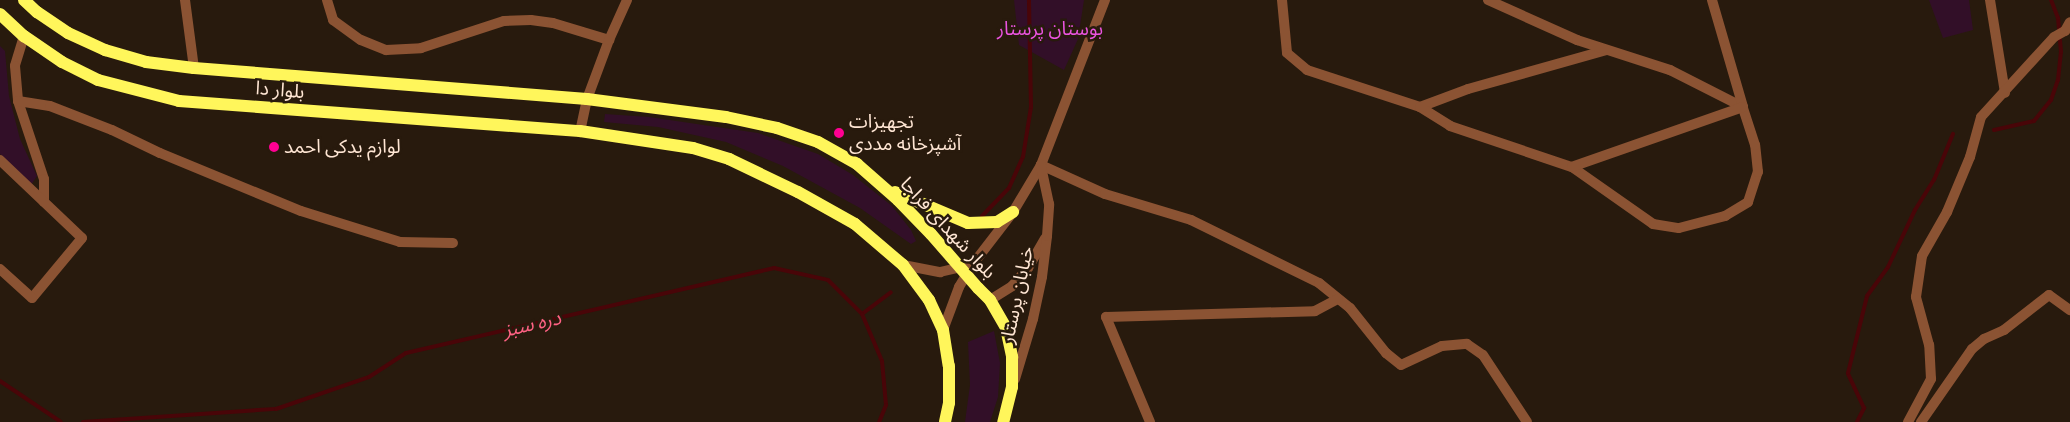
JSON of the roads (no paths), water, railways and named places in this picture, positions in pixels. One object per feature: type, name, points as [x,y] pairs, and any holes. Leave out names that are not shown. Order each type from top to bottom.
[{"type":"main road","name":"بلوار دا","points":[[24,0],[37,12],[68,33],[105,50],[146,62],[194,68],[587,99]]},
{"type":"main road","name":"بلوار دا","points":[[0,14],[24,36],[62,62],[98,80],[179,101],[580,131]]},
{"type":"main road","name":"بلوار شهدای فراجا","points":[[587,99],[726,116],[777,128],[818,142],[857,164],[886,188],[931,234],[990,300],[1006,328],[1012,357],[1012,387],[1003,422]]},
{"type":"main road","points":[[580,131],[693,148],[729,159],[798,192],[855,224],[903,265],[929,300],[942,330],[949,375],[949,403],[945,422]]},
{"type":"main road","points":[[886,188],[968,223],[997,222],[1013,212]]},
{"type":"street","points":[[185,0],[194,68]]},
{"type":"street","points":[[327,0],[333,20],[361,40],[386,50],[421,48],[504,21],[531,20],[553,23],[608,40]]},
{"type":"street","points":[[580,131],[587,99],[608,40],[627,0]]},
{"type":"street","points":[[1096,21],[1097,0]]},
{"type":"street","points":[[942,330],[955,296],[971,268],[1013,212],[1041,165],[1105,0]]},
{"type":"street","points":[[1282,0],[1287,53],[1308,70],[1420,107],[1450,126],[1572,167],[1653,224],[1679,228],[1725,216],[1748,202],[1758,172],[1755,145],[1712,0]]},
{"type":"street","points":[[1488,0],[1577,40],[1670,70],[1743,107]]},
{"type":"street","points":[[1990,0],[2004,93]]},
{"type":"street","points":[[1908,422],[1931,379],[1929,345],[1916,297],[1922,256],[1947,212],[1970,157],[1981,117],[2054,37],[2067,26]]},
{"type":"street","points":[[24,36],[15,66],[18,101],[28,137],[44,179],[44,202]]},
{"type":"street","points":[[1420,107],[1468,89],[1607,50]]},
{"type":"street","points":[[18,101],[50,106],[112,130],[160,153],[301,211],[400,242],[453,243]]},
{"type":"street","points":[[1572,167],[1743,107]]},
{"type":"street","points":[[0,160],[82,238],[32,298],[0,269]]},
{"type":"street","points":[[1041,165],[1048,204],[1047,236]]},
{"type":"street","points":[[1041,165],[1105,194],[1191,220],[1319,283],[1350,308],[1386,353],[1401,365],[1442,346],[1467,344],[1483,355],[1527,422]]},
{"type":"street","name":"خیابان پرستار","points":[[990,300],[1012,286],[1028,268],[1047,236]]},
{"type":"street","name":"خیابان پرستار","points":[[1012,387],[1042,277],[1047,236]]},
{"type":"street","points":[[903,265],[940,272],[971,268]]},
{"type":"street","points":[[1921,422],[1972,349],[1984,339],[2004,330],[2049,296],[2070,310]]},
{"type":"street","points":[[1150,422],[1106,317],[1315,311],[1338,299]]},
{"type":"waterway","points":[[982,216],[1009,188],[1023,157],[1031,107],[1029,0]]},
{"type":"waterway","points":[[1994,130],[2034,121],[2051,100],[2058,80],[2061,52],[2058,18],[2051,0]]},
{"type":"waterway","points":[[1857,422],[1864,408],[1848,373],[1867,296],[1888,267],[1915,210],[1934,180],[1953,134]]},
{"type":"waterway","name":"دره سبز","points":[[83,422],[276,409],[369,377],[406,353],[774,268],[828,280],[862,314],[882,361],[886,405],[879,422]]},
{"type":"waterway","points":[[862,314],[891,292]]},
{"type":"waterway","name":"دره سبز","points":[[0,381],[61,422]]},
{"type":"place","name":"تجهیزات آشپزخانه مددی","points":[[839,133]]},
{"type":"place","name":"لوازم یدکی احمد","points":[[274,147]]},
{"type":"park label","name":"بوستان پرستار","points":[[1050,29]]}]
